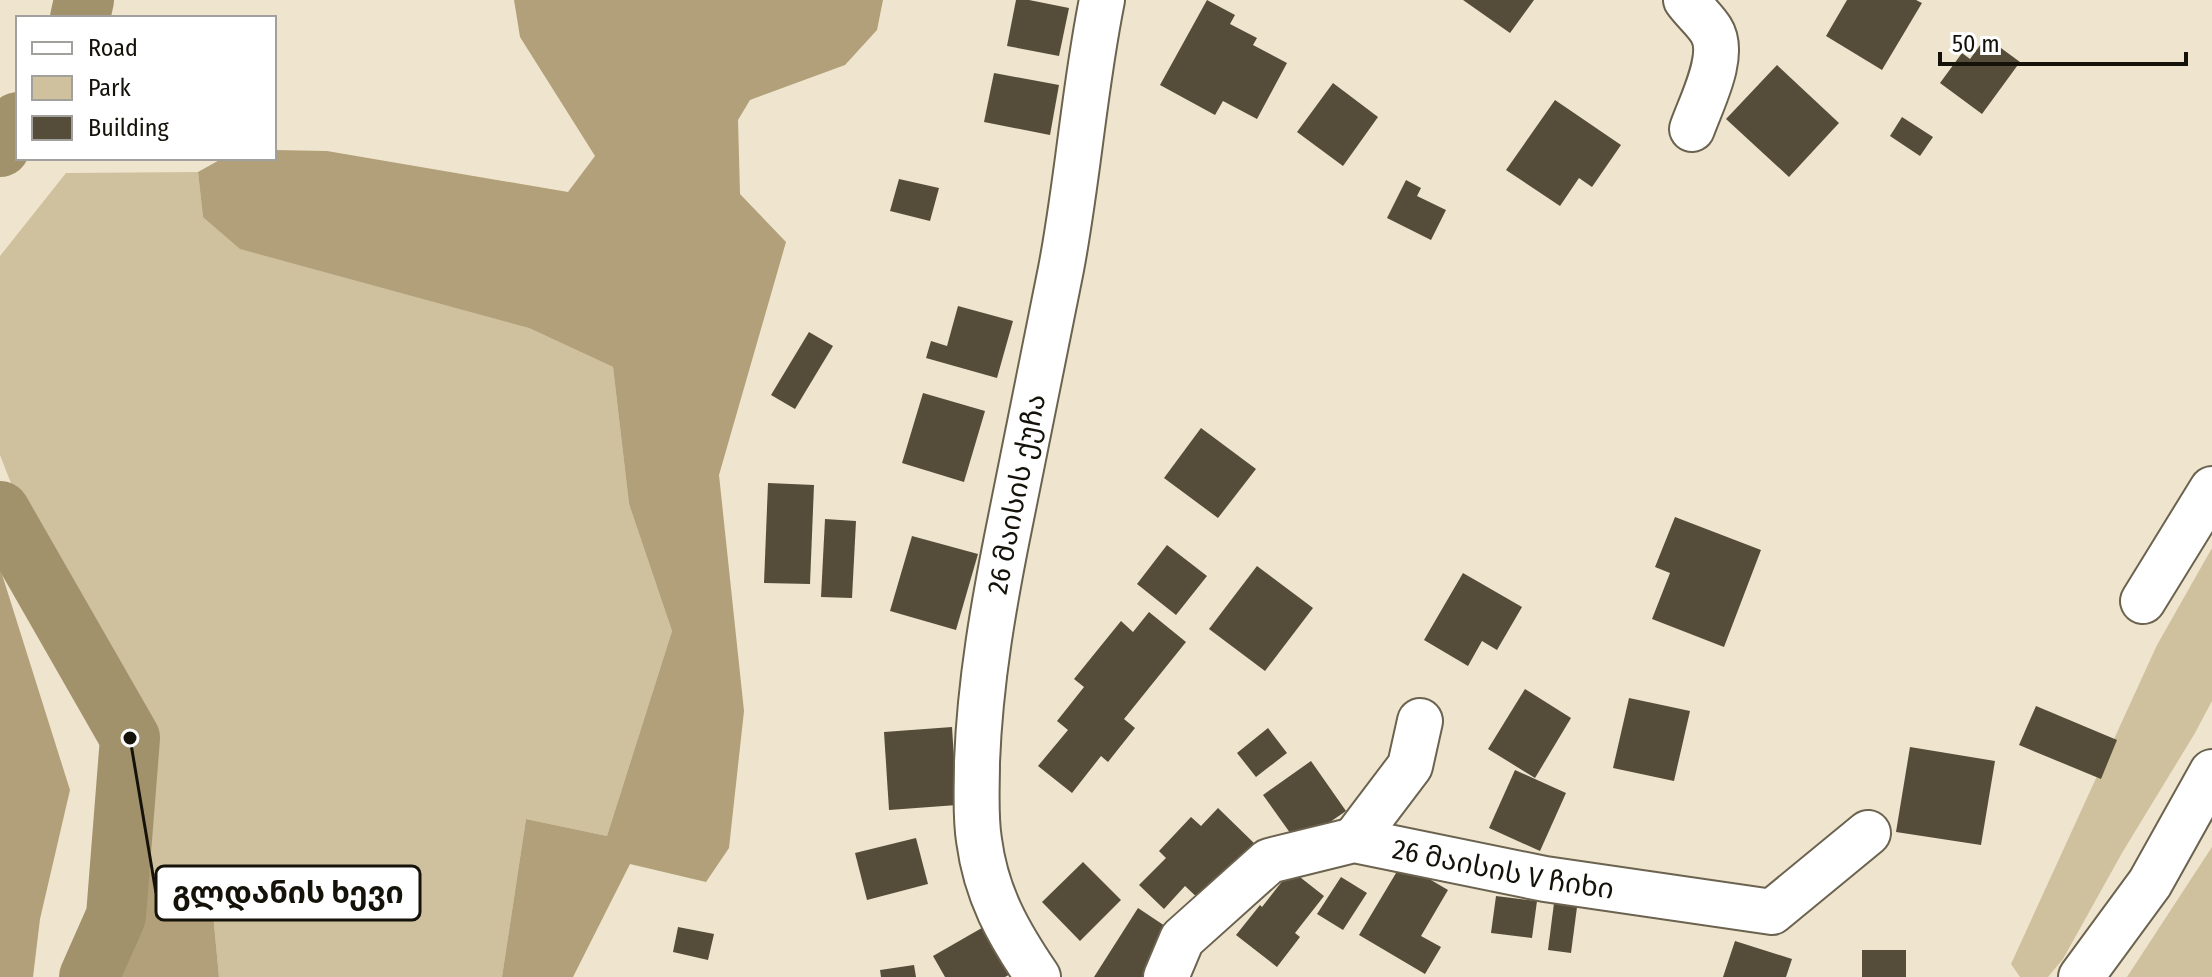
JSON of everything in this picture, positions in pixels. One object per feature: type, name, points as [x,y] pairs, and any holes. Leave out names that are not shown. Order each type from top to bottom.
[{"type":"main road","name":"26 მაისის ქუჩა","points":[[1038,977],[991,897],[983,866],[977,824],[978,744],[990,622],[1065,247],[1102,0]]},
{"type":"main road","points":[[1686,0],[1713,31],[1716,47],[1716,62],[1692,129]]},
{"type":"main road","points":[[2143,601],[2212,489]]},
{"type":"main road","points":[[1354,840],[1410,766],[1420,721]]},
{"type":"main road","points":[[2081,977],[2150,883],[2212,772]]},
{"type":"main road","name":"26 მაისის V ჩიხი","points":[[1166,977],[1182,939],[1269,861],[1354,840],[1545,879],[1772,912],[1868,833]]},
{"type":"green space","points":[[198,172],[203,217],[529,328],[613,367],[629,504],[672,631],[607,836],[526,819],[502,977],[219,977],[212,903],[147,869],[154,781],[109,664],[26,522],[0,455],[0,256],[66,173]]},
{"type":"green space","points":[[2212,548],[2212,701],[2063,959],[2048,977],[2020,977],[2011,964],[2157,645]]},
{"type":"green space","points":[[2212,847],[2212,977],[2127,977],[2210,850]]},
{"type":"shaded area","points":[[514,0],[883,0],[877,30],[845,65],[750,100],[738,120],[740,194],[786,242],[719,475],[744,711],[729,848],[706,882],[630,864],[573,977],[502,977],[526,819],[607,836],[672,631],[629,504],[613,367],[529,328],[240,249],[203,217],[198,172],[219,160],[276,160],[276,150],[327,151],[568,192],[595,156],[520,37]]},
{"type":"shaded area","points":[[0,568],[70,790],[40,919],[33,977],[0,977]]},
{"type":"shaded area","points":[[147,869],[212,903],[219,977],[114,977],[144,908]]},
{"type":"building","points":[[1016,0],[1069,8],[1059,56],[1007,46]]},
{"type":"building","points":[[1207,0],[1235,15],[1230,24],[1257,38],[1253,45],[1287,63],[1257,119],[1223,101],[1215,115],[1160,85]]},
{"type":"building","points":[[1463,0],[1534,0],[1510,33]]},
{"type":"building","points":[[1847,0],[1916,0],[1922,3],[1882,70],[1826,36]]},
{"type":"building","points":[[1986,37],[2020,62],[1982,114],[1940,83],[1962,53],[1970,59]]},
{"type":"building","points":[[1777,65],[1839,123],[1789,177],[1726,119]]},
{"type":"building","points":[[994,73],[1059,85],[1050,135],[984,122]]},
{"type":"building","points":[[1333,83],[1378,117],[1343,166],[1297,132]]},
{"type":"building","points":[[1555,100],[1621,145],[1592,187],[1579,178],[1560,206],[1506,170]]},
{"type":"building","points":[[1902,117],[1933,137],[1920,156],[1890,136]]},
{"type":"building","points":[[899,179],[939,188],[930,221],[890,211]]},
{"type":"building","points":[[1406,180],[1421,188],[1417,196],[1446,210],[1431,240],[1387,218]]},
{"type":"building","points":[[958,306],[1013,321],[997,378],[926,358],[931,341],[947,346]]},
{"type":"building","points":[[809,332],[833,346],[795,409],[771,395]]},
{"type":"building","points":[[923,393],[985,411],[964,482],[902,463]]},
{"type":"building","points":[[1201,428],[1256,469],[1218,518],[1164,478]]},
{"type":"building","points":[[768,483],[814,485],[810,584],[764,583]]},
{"type":"building","points":[[1675,517],[1761,550],[1724,647],[1652,619],[1670,573],[1655,567]]},
{"type":"building","points":[[825,519],[856,521],[852,598],[821,597]]},
{"type":"building","points":[[912,536],[978,554],[956,630],[890,611]]},
{"type":"building","points":[[1167,545],[1207,576],[1176,615],[1137,584]]},
{"type":"building","points":[[1257,566],[1313,608],[1265,671],[1209,629]]},
{"type":"building","points":[[1463,573],[1522,607],[1497,650],[1482,641],[1468,666],[1424,640]]},
{"type":"building","points":[[1149,612],[1186,642],[1124,719],[1135,728],[1108,762],[1101,756],[1072,793],[1038,766],[1068,730],[1057,721],[1084,687],[1074,679],[1121,621],[1133,632]]},
{"type":"building","points":[[1525,689],[1571,718],[1535,778],[1488,749]]},
{"type":"building","points":[[1629,698],[1690,711],[1674,781],[1613,768]]},
{"type":"building","points":[[2036,706],[2117,740],[2101,779],[2019,745]]},
{"type":"building","points":[[952,727],[957,805],[889,810],[884,732]]},
{"type":"building","points":[[1268,728],[1287,753],[1256,777],[1237,753]]},
{"type":"building","points":[[1910,747],[1995,761],[1981,845],[1896,832]]},
{"type":"building","points":[[1311,761],[1346,811],[1298,844],[1263,795]]},
{"type":"building","points":[[1515,770],[1566,793],[1540,851],[1489,828]]},
{"type":"building","points":[[1218,808],[1256,845],[1201,901],[1185,886],[1164,909],[1139,885],[1166,858],[1159,851],[1191,817],[1201,826]]},
{"type":"building","points":[[916,838],[928,884],[867,900],[855,853]]},
{"type":"building","points":[[1083,862],[1121,900],[1080,941],[1042,902]]},
{"type":"building","points":[[1402,863],[1448,890],[1421,936],[1441,947],[1425,974],[1359,935]]},
{"type":"building","points":[[1291,870],[1324,896],[1295,933],[1300,937],[1277,967],[1236,935]]},
{"type":"building","points":[[1341,877],[1367,893],[1343,930],[1317,914]]},
{"type":"building","points":[[1496,896],[1537,901],[1532,938],[1491,933]]},
{"type":"building","points":[[1554,903],[1577,907],[1571,953],[1548,950]]},
{"type":"building","points":[[1138,908],[1171,930],[1161,977],[1094,977]]},
{"type":"building","points":[[987,925],[1014,972],[1005,977],[945,977],[933,956]]},
{"type":"building","points":[[678,927],[714,934],[708,960],[673,952]]},
{"type":"building","points":[[1735,941],[1792,959],[1786,977],[1723,977]]},
{"type":"building","points":[[1862,950],[1906,950],[1906,977],[1862,977]]},
{"type":"building","points":[[914,965],[916,977],[881,977],[880,970]]},
{"type":"waterway","points":[[80,16],[84,0]]},
{"type":"waterway","points":[[0,147],[16,125]]},
{"type":"waterway","points":[[0,511],[130,738],[116,916],[89,977]]},
{"type":"place","name":"გლდანის ხევი","points":[[130,738]]}]
